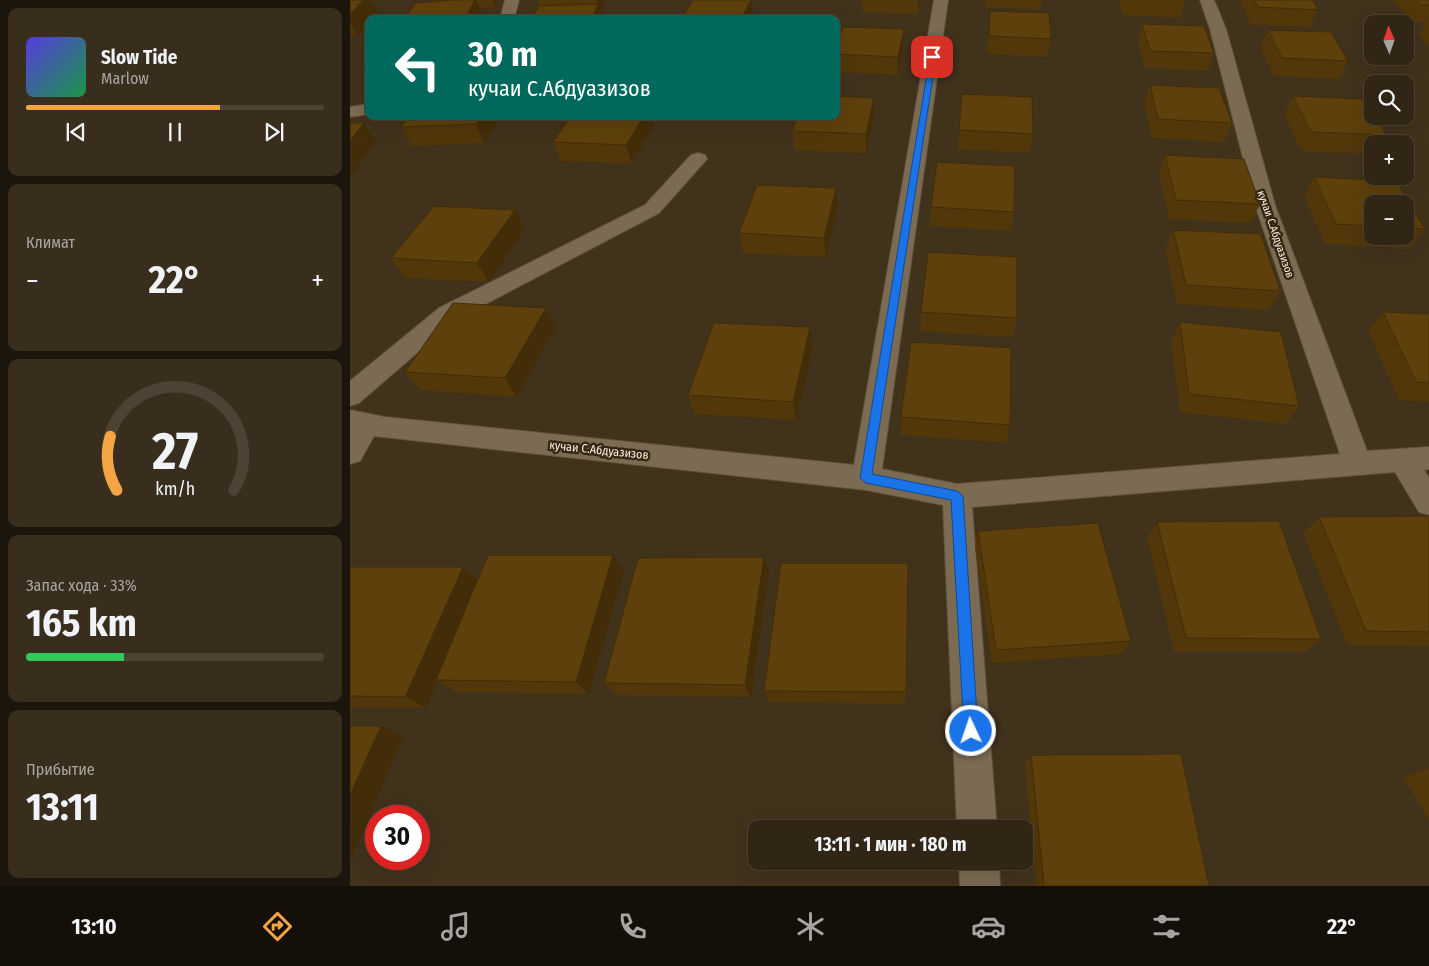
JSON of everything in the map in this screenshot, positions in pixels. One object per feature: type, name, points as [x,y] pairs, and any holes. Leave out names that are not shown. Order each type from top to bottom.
[{"type":"street","points":[[508,15],[512,0]]},
{"type":"street","points":[[866,478],[941,0]]},
{"type":"street","name":"кучаи С.Абдуазизов","points":[[1207,0],[1218,29],[1265,205],[1358,464]]},
{"type":"street","points":[[350,112],[365,110]]},
{"type":"street","points":[[350,396],[448,314],[652,210],[698,159]]},
{"type":"street","name":"кучаи С.Абдуазизов","points":[[350,453],[358,422],[385,428],[866,478],[957,496],[1416,459]]},
{"type":"street","points":[[1416,459],[1429,503]]},
{"type":"street","points":[[957,496],[976,820]]},
{"type":"street","points":[[979,870],[980,886]]},
{"type":"building","points":[[350,0],[363,0],[350,15]]},
{"type":"building","points":[[475,0],[467,15],[408,15],[415,3]]},
{"type":"building","points":[[693,0],[751,0],[743,15],[684,15]]},
{"type":"building","points":[[1254,0],[1312,0],[1318,10],[1258,7]]},
{"type":"building","points":[[1416,0],[1429,0],[1429,5],[1420,5]]},
{"type":"building","points":[[598,4],[593,15],[533,15],[539,6]]},
{"type":"building","points":[[990,11],[1049,13],[1051,39],[989,36]]},
{"type":"building","points":[[1142,24],[1204,26],[1214,53],[1150,51]]},
{"type":"building","points":[[843,27],[904,29],[898,57],[840,54],[840,36]]},
{"type":"building","points":[[1268,30],[1331,32],[1348,61],[1282,58]]},
{"type":"building","points":[[1150,85],[1219,88],[1232,123],[1158,119]]},
{"type":"building","points":[[962,94],[1032,97],[1033,134],[959,130]]},
{"type":"building","points":[[840,96],[874,98],[866,134],[792,131],[796,120],[840,120]]},
{"type":"building","points":[[1293,96],[1364,99],[1364,125],[1381,125],[1387,135],[1311,132]]},
{"type":"building","points":[[406,120],[478,120],[476,124],[401,127]]},
{"type":"building","points":[[568,120],[642,120],[626,145],[553,142]]},
{"type":"building","points":[[350,123],[364,123],[350,141]]},
{"type":"building","points":[[1165,155],[1244,159],[1260,204],[1176,200]]},
{"type":"building","points":[[937,162],[1015,166],[1014,212],[931,207]]},
{"type":"building","points":[[1314,177],[1364,179],[1364,185],[1398,185],[1404,195],[1364,195],[1364,226],[1336,224]]},
{"type":"building","points":[[757,185],[836,188],[824,238],[739,233]]},
{"type":"building","points":[[434,206],[515,210],[477,263],[391,258]]},
{"type":"building","points":[[1414,211],[1425,229],[1414,228]]},
{"type":"building","points":[[1173,230],[1261,234],[1280,291],[1186,285]]},
{"type":"building","points":[[928,252],[1017,257],[1017,318],[921,312]]},
{"type":"building","points":[[453,303],[546,308],[505,378],[405,372]]},
{"type":"building","points":[[1383,312],[1429,314],[1429,383],[1416,382]]},
{"type":"building","points":[[1180,322],[1281,332],[1299,406],[1189,394]]},
{"type":"building","points":[[714,323],[810,327],[793,402],[688,395]]},
{"type":"building","points":[[911,342],[1011,348],[1010,425],[901,417]]},
{"type":"building","points":[[1429,516],[1429,632],[1366,631],[1319,517]]},
{"type":"building","points":[[1279,521],[1321,639],[1186,638],[1157,522]]},
{"type":"building","points":[[1098,523],[1131,641],[996,650],[978,531]]},
{"type":"building","points":[[488,555],[613,555],[576,682],[436,680]]},
{"type":"building","points":[[764,557],[745,685],[604,683],[638,558]]},
{"type":"building","points":[[781,563],[908,563],[906,692],[764,691]]},
{"type":"building","points":[[350,567],[463,567],[405,697],[350,696]]},
{"type":"building","points":[[350,726],[381,726],[350,795]]},
{"type":"building","points":[[1181,754],[1209,886],[1044,886],[1031,755]]},
{"type":"route","points":[[932,57],[866,478],[957,496],[971,731]]}]
